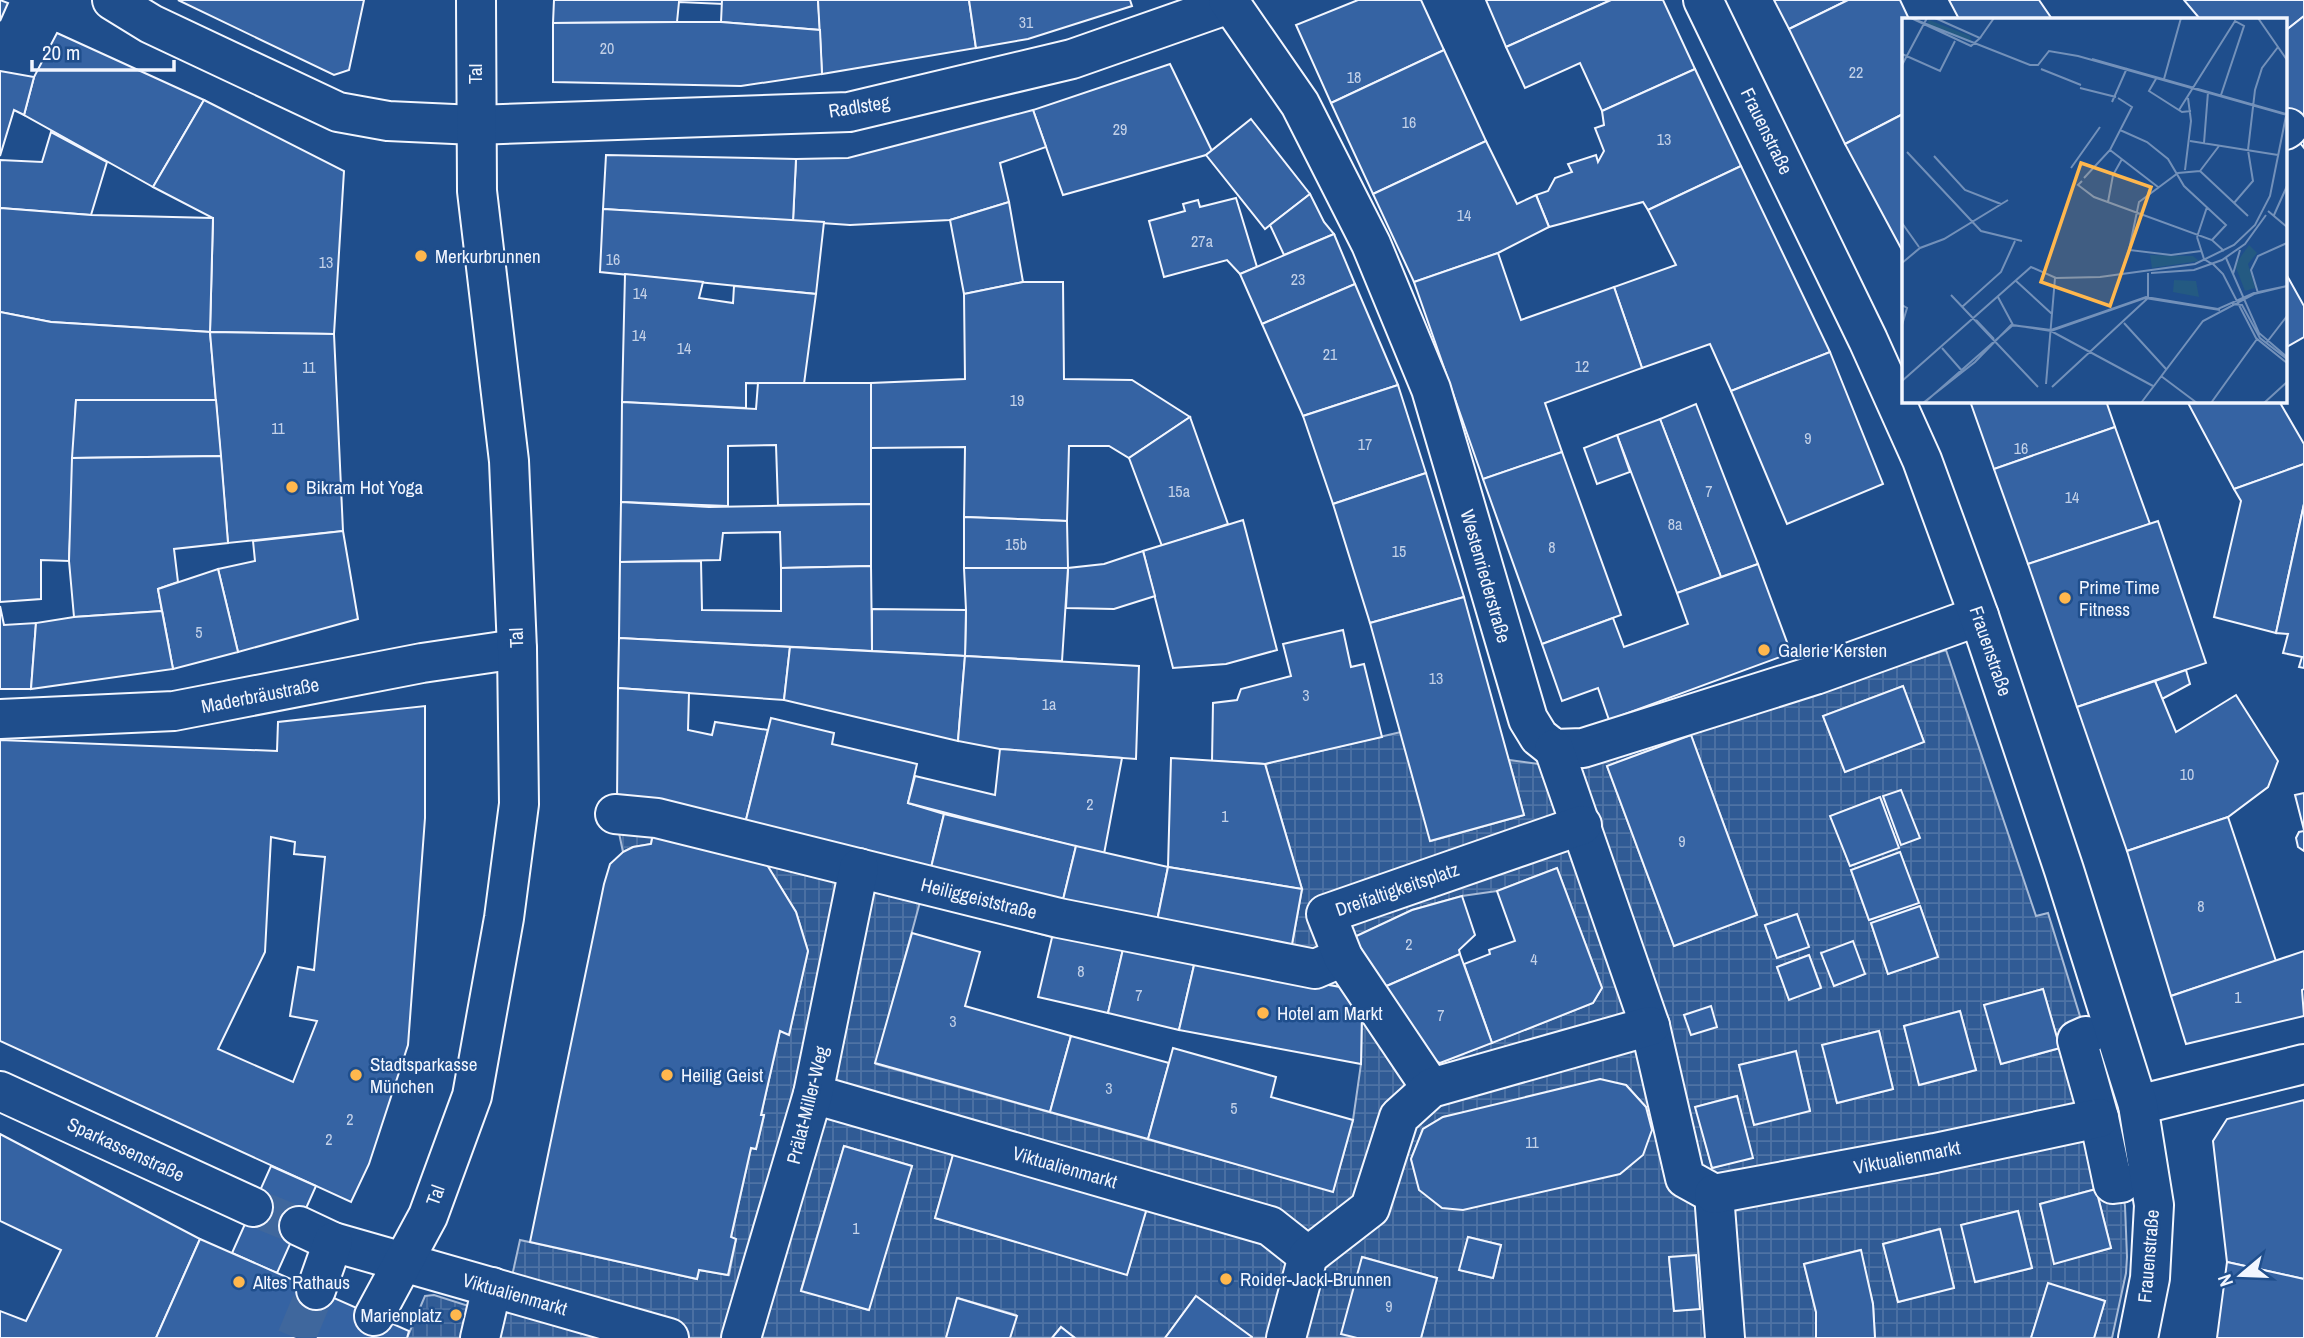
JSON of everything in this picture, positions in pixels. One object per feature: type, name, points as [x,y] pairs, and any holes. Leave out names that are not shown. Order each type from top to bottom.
[{"type":"street","name":"Radlsteg","points":[[112,0],[151,24],[338,112],[388,121],[475,125],[849,112],[1072,59],[1228,2]]},
{"type":"street","name":"Tal","points":[[402,1261],[428,1216],[472,1096],[504,918],[519,804],[517,649],[509,461],[477,191],[476,0]]},
{"type":"street","name":"Frauenstraße","points":[[1703,0],[1922,460],[1979,616],[2064,870],[2138,1105],[2154,1205],[2150,1278],[2138,1338]]},
{"type":"street","name":"Westenriederstraße","points":[[1228,2],[1300,104],[1371,244],[1431,389],[1528,719],[1539,737],[1554,749]]},
{"type":"street","points":[[1725,1338],[1714,1194],[1685,1178],[1650,1026],[1554,749],[1583,748],[1815,675],[1979,616]]},
{"type":"street","name":"Maderbräustraße","points":[[0,719],[174,711],[422,663],[517,649]]},
{"type":"street","name":"Heiliggeiststraße","points":[[615,814],[657,818],[1059,918],[1315,969],[1343,957]]},
{"type":"street","name":"Dreifaltigkeitsplatz","points":[[1431,1088],[1343,957],[1326,914],[1582,825]]},
{"type":"street","name":"Prälat-Miller-Weg","points":[[741,1338],[813,1094],[859,868]]},
{"type":"street","points":[[1286,1338],[1308,1256],[1370,1209],[1399,1117],[1431,1088],[1650,1026]]},
{"type":"street","points":[[2086,1035],[2077,1040],[2099,1118],[2113,1184],[2121,1183]]},
{"type":"street","points":[[2138,1105],[2304,1064]]},
{"type":"street","name":"Sparkassenstraße","points":[[0,1091],[253,1207]]},
{"type":"street","name":"Viktualienmarkt","points":[[813,1094],[1270,1226],[1308,1256]]},
{"type":"street","name":"Viktualienmarkt","points":[[1714,1194],[1935,1153],[2099,1118]]},
{"type":"street","points":[[299,1226],[333,1242],[402,1261],[374,1316]]},
{"type":"street","points":[[316,1290],[333,1242]]},
{"type":"street","name":"Viktualienmarkt","points":[[402,1261],[668,1338]]},
{"type":"street","points":[[480,1338],[492,1287]]},
{"type":"shaded area","points":[[1946,650],[2036,916],[2048,913],[2111,1116],[2125,1206],[2127,1257],[2112,1338],[2094,1338],[2105,1301],[2048,1284],[2031,1338],[1875,1338],[1873,1304],[1860,1250],[1804,1264],[1816,1312],[1816,1338],[1421,1338],[1437,1278],[1363,1257],[1357,1338],[1252,1338],[1196,1296],[1165,1338],[1075,1338],[1061,1327],[1052,1338],[1010,1338],[1016,1315],[958,1298],[946,1338],[407,1338],[425,1296],[434,1295],[503,1317],[520,1240],[697,1279],[699,1270],[729,1275],[736,1239],[731,1237],[751,1148],[756,1149],[780,1031],[789,1034],[808,951],[796,912],[764,860],[655,825],[651,844],[623,852],[615,814],[1291,950],[1302,889],[1265,764],[1401,732],[1431,841],[1524,815],[1509,760],[1561,767],[1690,732]],"holes":[[[1903,686],[1924,742],[1845,772],[1823,716]],[[1691,735],[1757,915],[1674,946],[1607,766]],[[1880,797],[1898,847],[1850,866],[1831,816]],[[1900,852],[1918,903],[1869,920],[1851,870]],[[1557,868],[1602,988],[1593,1003],[1440,1063],[1428,1059],[1351,939],[1412,910],[1462,896],[1497,891]],[[920,902],[1052,937],[1340,987],[1362,1011],[1361,1064],[1353,1120],[1333,1191],[876,1064]],[[1920,906],[1938,957],[1888,974],[1871,923]],[[1797,914],[1808,946],[1777,958],[1765,925]],[[1822,953],[1865,974],[1834,986]],[[1809,955],[1821,987],[1789,999],[1777,967]],[[2043,989],[2060,1048],[2001,1064],[1985,1005]],[[1960,1011],[1976,1070],[1920,1085],[1904,1026]],[[1879,1031],[1893,1089],[1837,1103],[1823,1045]],[[1796,1052],[1810,1110],[1754,1124],[1739,1065]],[[1626,1085],[1646,1107],[1652,1130],[1420,1190],[1411,1159],[1423,1129],[1443,1117]],[[1737,1096],[1752,1157],[1712,1168],[1696,1107]],[[844,1146],[912,1166],[868,1310],[801,1290]],[[954,1152],[1147,1208],[1127,1274],[935,1218]],[[2096,1189],[2111,1248],[2055,1263],[2040,1204]],[[2018,1211],[2032,1268],[1976,1282],[1962,1225]],[[1939,1229],[1954,1287],[1898,1302],[1883,1244]],[[1468,1237],[1501,1245],[1493,1278],[1460,1270]],[[1669,1258],[1700,1309],[1674,1311]]]},
{"type":"building","points":[[0,0],[8,3],[0,21]]},
{"type":"building","points":[[178,0],[364,0],[349,70],[334,75]]},
{"type":"building","points":[[554,0],[722,0],[723,4],[679,2],[677,22],[553,23]]},
{"type":"building","points":[[722,0],[818,0],[820,30],[721,22]]},
{"type":"building","points":[[818,0],[969,0],[976,48],[822,74]]},
{"type":"building","points":[[969,0],[1130,0],[1132,6],[1028,39],[976,48]]},
{"type":"building","points":[[1358,0],[1421,0],[1444,50],[1331,103],[1296,25]]},
{"type":"building","points":[[1486,0],[1611,0],[1506,47]]},
{"type":"building","points":[[1611,0],[1663,0],[1695,69],[1602,111],[1580,63],[1525,88],[1506,47]]},
{"type":"building","points":[[1774,0],[1848,0],[1789,29]]},
{"type":"building","points":[[1848,0],[1900,0],[1909,18],[1902,18],[1902,115],[1845,144],[1789,29]]},
{"type":"building","points":[[1949,0],[2039,0],[2051,18],[1958,18]]},
{"type":"building","points":[[2184,0],[2304,0],[2304,16],[2286,30],[2286,18],[2199,18]]},
{"type":"building","points":[[2304,16],[2304,148],[2286,125],[2286,30]]},
{"type":"building","points":[[721,22],[820,30],[822,74],[741,86],[553,82],[553,23]]},
{"type":"building","points":[[57,33],[204,100],[153,187],[24,115],[34,77]]},
{"type":"building","points":[[1444,50],[1486,141],[1373,194],[1331,103]]},
{"type":"building","points":[[1170,64],[1212,151],[1206,155],[1063,195],[1033,110]]},
{"type":"building","points":[[1695,69],[1741,166],[1648,210],[1643,202],[1549,227],[1536,195],[1548,191],[1555,178],[1572,172],[1568,164],[1596,155],[1598,162],[1604,151],[1595,128],[1604,125],[1602,111]]},
{"type":"building","points":[[0,71],[34,77],[24,115],[14,110],[0,156]]},
{"type":"building","points":[[204,100],[344,171],[334,334],[210,332],[213,218],[153,187]]},
{"type":"building","points":[[1033,110],[1046,147],[1000,163],[1009,202],[950,220],[850,225],[793,221],[796,159],[848,158]]},
{"type":"building","points":[[1902,115],[1902,250],[1845,144]]},
{"type":"building","points":[[1251,119],[1310,194],[1265,229],[1206,155]]},
{"type":"building","points":[[51,132],[107,162],[91,215],[0,208],[0,160],[42,162]]},
{"type":"building","points":[[1486,141],[1517,204],[1536,195],[1549,227],[1498,253],[1414,282],[1373,194]]},
{"type":"building","points":[[606,155],[796,159],[793,221],[603,209]]},
{"type":"building","points":[[1741,166],[1830,352],[1731,391],[1710,344],[1642,368],[1614,287],[1676,265],[1648,210]]},
{"type":"building","points":[[1310,194],[1324,222],[1334,234],[1284,255],[1270,225]]},
{"type":"building","points":[[1236,198],[1257,267],[1240,274],[1227,260],[1164,277],[1149,221],[1185,211],[1183,204],[1198,200],[1200,207]]},
{"type":"building","points":[[1009,202],[1023,282],[964,294],[950,220]]},
{"type":"building","points":[[0,208],[91,215],[213,218],[210,332],[51,322],[0,312]]},
{"type":"building","points":[[603,209],[824,222],[816,294],[600,272]]},
{"type":"building","points":[[1334,234],[1355,284],[1262,324],[1240,274]]},
{"type":"building","points":[[1498,253],[1521,320],[1614,287],[1642,368],[1545,403],[1562,452],[1483,479],[1414,282]]},
{"type":"building","points":[[625,274],[703,282],[699,298],[733,303],[734,286],[816,294],[804,384],[746,383],[746,408],[622,402]]},
{"type":"building","points":[[2286,274],[2304,306],[2304,337],[2286,347]]},
{"type":"building","points":[[1023,282],[1063,282],[1064,379],[1132,380],[1190,417],[1129,458],[1109,446],[1069,446],[1067,521],[964,517],[965,447],[871,448],[871,383],[965,379],[964,294]]},
{"type":"building","points":[[1355,284],[1398,385],[1303,416],[1262,324]]},
{"type":"building","points":[[0,312],[51,322],[210,332],[216,400],[76,400],[69,561],[41,560],[41,599],[0,602]]},
{"type":"building","points":[[210,332],[334,334],[343,531],[228,543]]},
{"type":"building","points":[[1830,352],[1883,484],[1787,524],[1731,391]]},
{"type":"building","points":[[758,383],[871,383],[871,504],[778,505],[776,445],[728,446],[728,506],[621,502],[622,402],[756,409]]},
{"type":"building","points":[[1398,385],[1426,473],[1333,504],[1303,416]]},
{"type":"building","points":[[76,400],[216,400],[221,456],[72,458]]},
{"type":"building","points":[[1970,402],[2106,402],[2115,427],[1994,469]]},
{"type":"building","points":[[2280,402],[2304,444],[2304,464],[2234,489],[2188,403]]},
{"type":"building","points":[[1696,404],[1758,564],[1721,577],[1660,419]]},
{"type":"building","points":[[1190,417],[1228,524],[1162,546],[1129,458]]},
{"type":"building","points":[[1660,419],[1721,577],[1677,593],[1617,435]]},
{"type":"building","points":[[2115,427],[2150,524],[2028,564],[1994,469]]},
{"type":"building","points":[[1617,435],[1630,472],[1597,484],[1584,448]]},
{"type":"building","points":[[1562,452],[1621,615],[1542,644],[1483,479]]},
{"type":"building","points":[[221,456],[228,543],[174,549],[178,582],[158,589],[162,611],[74,617],[69,561],[72,458]]},
{"type":"building","points":[[2304,464],[2304,504],[2276,633],[2214,617],[2241,501],[2234,489]]},
{"type":"building","points":[[1426,473],[1464,597],[1370,623],[1333,504]]},
{"type":"building","points":[[621,502],[709,507],[871,504],[871,566],[781,568],[780,532],[723,533],[720,560],[620,562]]},
{"type":"building","points":[[2304,504],[2304,668],[2299,667],[2302,657],[2283,653],[2288,634],[2276,633]]},
{"type":"building","points":[[964,517],[1067,521],[1068,568],[964,568]]},
{"type":"building","points":[[1243,520],[1277,650],[1226,664],[1173,668],[1143,551]]},
{"type":"building","points":[[2158,521],[2206,663],[2077,707],[2028,564]]},
{"type":"building","points":[[343,531],[358,619],[238,652],[218,569],[255,561],[253,541]]},
{"type":"building","points":[[1143,551],[1155,596],[1114,609],[1066,608],[1068,568],[1104,564]]},
{"type":"building","points":[[701,561],[702,610],[781,611],[781,568],[871,566],[872,651],[619,638],[620,562]]},
{"type":"building","points":[[1758,564],[1791,653],[1609,720],[1598,688],[1562,701],[1542,644],[1613,618],[1624,647],[1688,624],[1677,593]]},
{"type":"building","points":[[964,568],[1068,568],[1062,661],[965,656]]},
{"type":"building","points":[[218,569],[238,652],[173,669],[158,589]]},
{"type":"building","points":[[1464,597],[1524,815],[1430,841],[1370,623]]},
{"type":"building","points":[[0,606],[4,625],[36,623],[31,689],[0,689]]},
{"type":"building","points":[[872,609],[966,610],[965,656],[872,651]]},
{"type":"building","points":[[162,611],[173,669],[31,689],[36,623],[74,617]]},
{"type":"building","points":[[1343,630],[1351,667],[1364,664],[1382,737],[1265,764],[1212,761],[1213,703],[1237,700],[1241,689],[1291,676],[1283,644]]},
{"type":"building","points":[[619,638],[790,647],[784,700],[618,688]]},
{"type":"building","points":[[790,647],[965,656],[958,741],[784,700]]},
{"type":"building","points":[[965,656],[1139,666],[1136,759],[1000,749],[958,741]]},
{"type":"building","points":[[2186,670],[2190,684],[2162,699],[2155,681]]},
{"type":"building","points":[[2155,681],[2176,732],[2236,695],[2278,761],[2268,787],[2228,817],[2127,851],[2077,707]]},
{"type":"building","points":[[1903,686],[1924,742],[1845,772],[1823,716]]},
{"type":"building","points":[[618,688],[689,693],[688,730],[712,735],[715,722],[768,730],[743,832],[617,802]]},
{"type":"building","points":[[425,706],[425,818],[408,1045],[369,1164],[351,1202],[0,1041],[0,740],[277,751],[278,722]],"holes":[[[271,837],[295,842],[294,854],[325,857],[314,970],[298,967],[290,1016],[317,1021],[293,1082],[218,1049],[265,952]]]},
{"type":"building","points":[[771,718],[834,733],[832,744],[917,764],[908,803],[944,814],[929,876],[743,832]]},
{"type":"building","points":[[1691,735],[1757,915],[1674,946],[1607,766]]},
{"type":"building","points":[[1000,749],[1122,758],[1104,854],[908,803],[915,776],[995,795]]},
{"type":"building","points":[[1171,758],[1265,764],[1302,889],[1168,867]]},
{"type":"building","points":[[1901,790],[1920,838],[1901,845],[1883,796]]},
{"type":"building","points":[[2304,793],[2304,830],[2295,795]]},
{"type":"building","points":[[1880,797],[1899,848],[1850,866],[1830,816]]},
{"type":"building","points":[[944,814],[1076,846],[1061,908],[929,876]]},
{"type":"building","points":[[2228,817],[2276,961],[2171,996],[2127,851]]},
{"type":"building","name":"Heilig Geist","points":[[655,824],[764,860],[796,912],[808,951],[789,1035],[780,1031],[756,1149],[751,1148],[731,1237],[736,1239],[728,1275],[699,1270],[697,1279],[530,1242],[604,884],[610,864],[623,852],[651,844]]},
{"type":"building","points":[[2304,831],[2304,851],[2298,847],[2296,838],[2299,832]]},
{"type":"building","points":[[1076,846],[1168,867],[1156,926],[1061,908]]},
{"type":"building","points":[[1900,852],[1919,903],[1869,920],[1851,870]]},
{"type":"building","points":[[1168,867],[1302,889],[1291,950],[1156,926]]},
{"type":"building","points":[[1557,868],[1602,988],[1593,1003],[1492,1043],[1464,964],[1490,954],[1489,950],[1515,941],[1497,891]]},
{"type":"building","points":[[1462,896],[1475,935],[1459,950],[1460,954],[1382,988],[1350,939],[1412,910]]},
{"type":"building","points":[[1920,906],[1938,957],[1888,974],[1871,923]]},
{"type":"building","points":[[1797,914],[1809,947],[1777,958],[1765,925]]},
{"type":"building","points":[[1054,929],[1124,945],[1108,1013],[1038,997]]},
{"type":"building","points":[[912,933],[980,952],[965,1006],[1071,1036],[1050,1112],[875,1063]]},
{"type":"building","points":[[1853,941],[1865,974],[1834,986],[1821,953]]},
{"type":"building","points":[[1124,945],[1195,961],[1179,1030],[1108,1013]]},
{"type":"building","points":[[2304,951],[2304,1016],[2186,1044],[2171,996]]},
{"type":"building","points":[[1460,954],[1492,1043],[1440,1063],[1428,1059],[1382,988]]},
{"type":"building","points":[[1809,955],[1821,988],[1789,1000],[1777,967]]},
{"type":"building","points":[[1195,961],[1340,987],[1362,1011],[1361,1064],[1179,1030]]},
{"type":"building","points":[[2043,989],[2060,1048],[2001,1064],[1984,1005]]},
{"type":"building","points":[[1711,1006],[1717,1027],[1691,1035],[1684,1015]]},
{"type":"building","points":[[1960,1011],[1976,1070],[1919,1085],[1904,1026]]},
{"type":"building","points":[[1879,1031],[1893,1089],[1837,1103],[1822,1045]]},
{"type":"building","points":[[1071,1036],[1169,1063],[1148,1139],[1050,1112]]},
{"type":"building","points":[[1173,1048],[1276,1077],[1271,1097],[1353,1120],[1333,1192],[1148,1139]]},
{"type":"building","points":[[1796,1051],[1810,1111],[1754,1125],[1739,1065]]},
{"type":"building","points":[[1600,1079],[1626,1085],[1646,1107],[1652,1130],[1643,1155],[1620,1174],[1463,1210],[1442,1208],[1419,1190],[1411,1159],[1423,1129],[1443,1117]]},
{"type":"building","points":[[1737,1096],[1753,1158],[1712,1168],[1695,1107]]},
{"type":"building","points":[[2304,1100],[2304,1279],[2227,1262],[2213,1141],[2227,1119]]},
{"type":"building","points":[[0,1134],[200,1239],[156,1338],[0,1338],[0,1311],[26,1321],[61,1250],[0,1221]]},
{"type":"building","points":[[844,1146],[912,1166],[869,1310],[801,1291]]},
{"type":"building","points":[[954,1151],[1147,1208],[1127,1275],[935,1218]]},
{"type":"building","points":[[271,1166],[316,1186],[277,1273],[232,1253]]},
{"type":"building","points":[[2096,1189],[2111,1248],[2054,1264],[2040,1204]]},
{"type":"building","points":[[2018,1211],[2032,1268],[1975,1282],[1961,1225]]},
{"type":"building","points":[[1940,1229],[1954,1288],[1898,1302],[1883,1244]]},
{"type":"building","points":[[1468,1237],[1501,1245],[1493,1278],[1459,1270]]},
{"type":"building","name":"Altes Rathaus","points":[[200,1239],[409,1331],[407,1338],[156,1338]]},
{"type":"building","points":[[1861,1250],[1873,1304],[1875,1338],[1816,1338],[1816,1312],[1804,1264]]},
{"type":"building","points":[[1696,1255],[1700,1309],[1674,1311],[1669,1257]]},
{"type":"building","points":[[1362,1257],[1437,1278],[1421,1338],[1357,1338],[1341,1334]]},
{"type":"building","points":[[2227,1262],[2304,1279],[2304,1338],[2217,1338]]},
{"type":"building","points":[[2048,1283],[2105,1301],[2094,1338],[2031,1338]]},
{"type":"building","points":[[1196,1296],[1252,1337],[1252,1338],[1165,1338]]},
{"type":"building","points":[[957,1298],[1017,1316],[1010,1338],[946,1338]]},
{"type":"building","points":[[1061,1327],[1075,1338],[1052,1338]]},
{"type":"tunnel","points":[[253,1207],[299,1226]]},
{"type":"tunnel","points":[[296,1338],[316,1290]]},
{"type":"place","name":"Merkurbrunnen","points":[[421,256]]},
{"type":"place","name":"Bikram Hot Yoga","points":[[292,487]]},
{"type":"place","name":"Prime Time Fitness","points":[[2065,598]]},
{"type":"place","name":"Galerie Kersten","points":[[1764,650]]},
{"type":"place","name":"Hotel am Markt","points":[[1263,1013]]},
{"type":"place","name":"Stadtsparkasse München","points":[[356,1075]]},
{"type":"place","name":"Heilig Geist","points":[[667,1075]]},
{"type":"place","name":"Roider-Jackl-Brunnen","points":[[1226,1279]]},
{"type":"place","name":"Altes Rathaus","points":[[239,1282]]},
{"type":"place","name":"Marienplatz","points":[[456,1315]]}]
